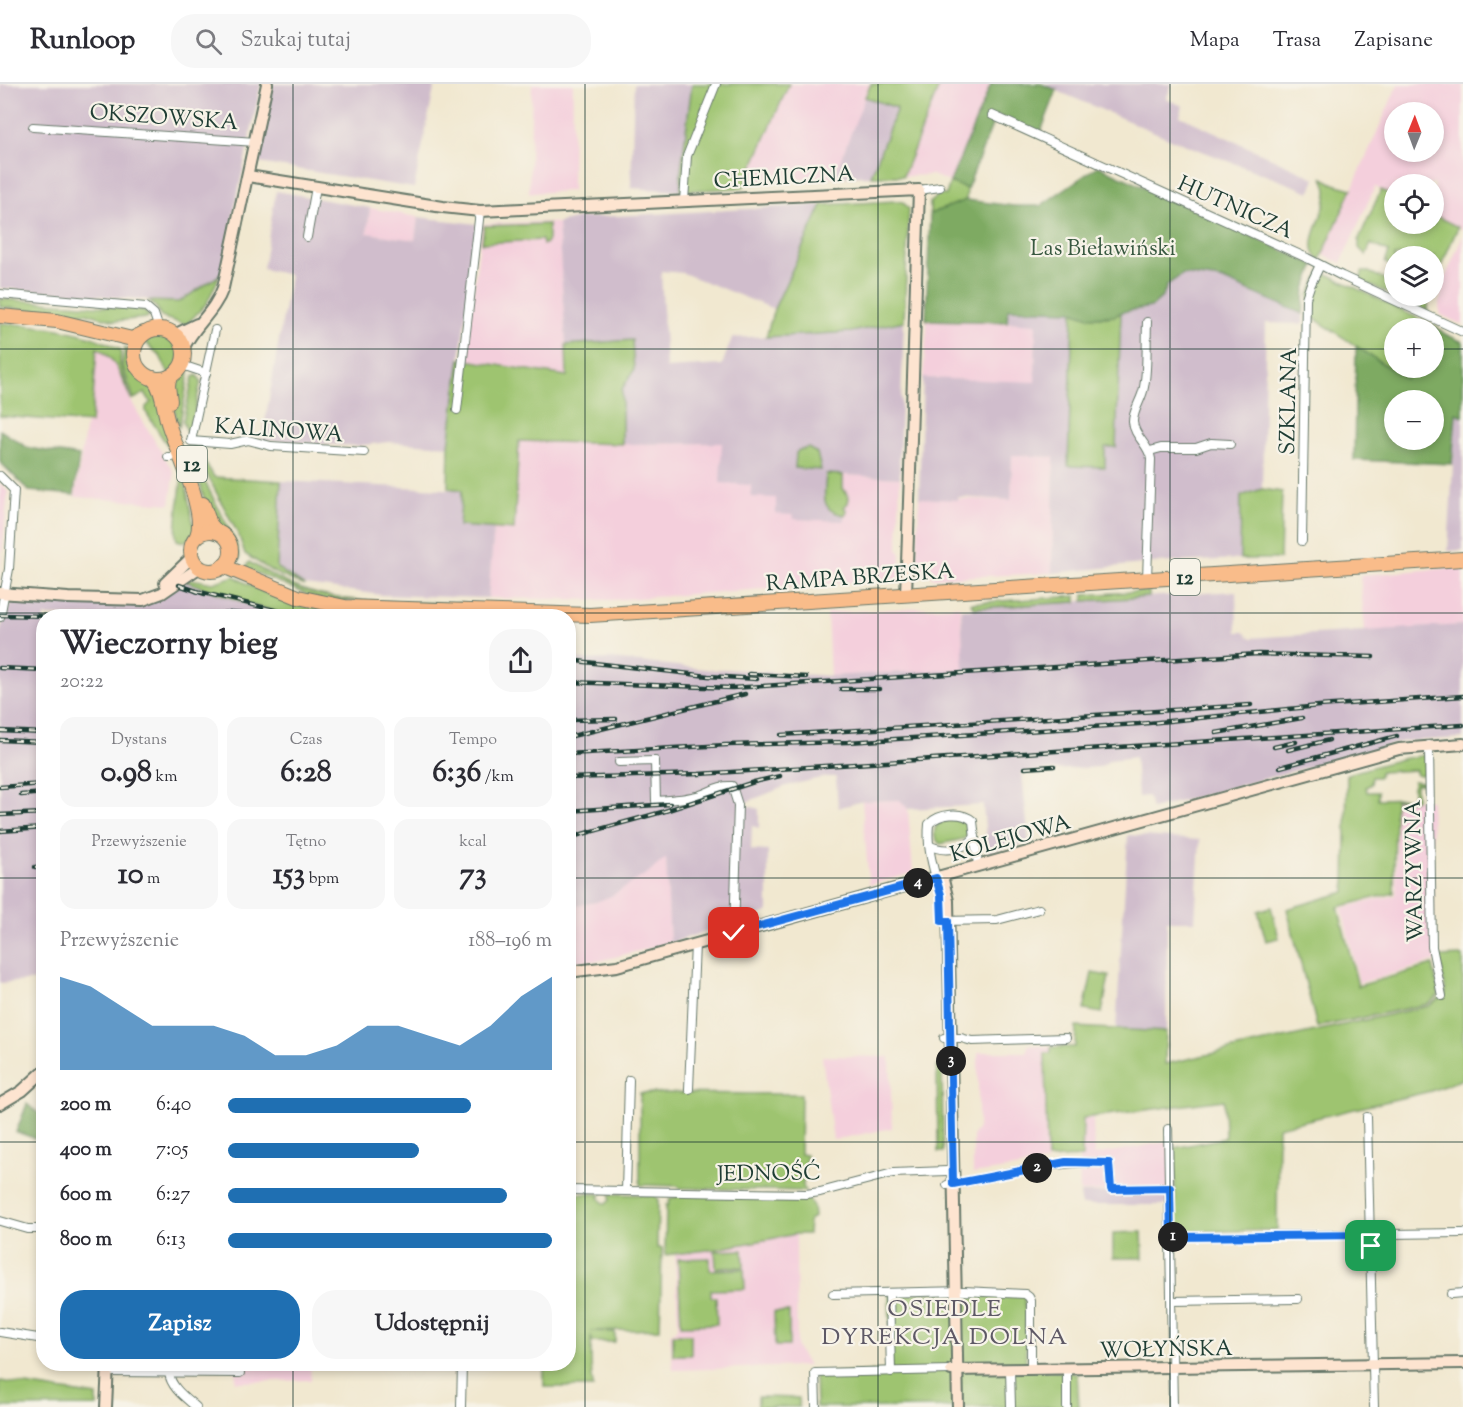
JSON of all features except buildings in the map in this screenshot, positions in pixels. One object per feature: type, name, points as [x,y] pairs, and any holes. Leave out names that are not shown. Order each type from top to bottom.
[{"type":"highway","name":"12","points":[[0,316],[57,321],[132,339],[153,327],[168,330],[180,340]]},
{"type":"highway","points":[[135,358],[138,340],[153,327]]},
{"type":"highway","name":"12","points":[[97,331],[129,348],[141,371],[153,378],[159,388],[169,426],[191,487],[200,526],[192,544],[196,562]]},
{"type":"highway","points":[[153,378],[169,377],[182,365],[185,356],[180,340]]},
{"type":"highway","name":"12","points":[[169,377],[169,396],[174,420],[193,468],[208,519],[217,532],[228,541],[227,560]]},
{"type":"highway","points":[[197,536],[206,532],[217,532]]},
{"type":"highway","name":"RAMPA BRZESKA","points":[[576,614],[652,612],[1463,559]]},
{"type":"highway","name":"RAMPA BRZESKA","points":[[227,560],[235,561],[263,583],[298,597],[345,607],[409,609]]},
{"type":"highway","points":[[196,562],[212,571],[227,560]]},
{"type":"street","name":"OKSZOWSKA","points":[[180,340],[202,321],[216,304],[223,288],[267,84]]},
{"type":"street","points":[[684,201],[687,156],[716,84]]},
{"type":"street","name":"HUTNICZA","points":[[992,115],[1463,333]]},
{"type":"street","name":"OKSZOWSKA","points":[[33,127],[256,142]]},
{"type":"street","name":"CHEMICZNA","points":[[248,176],[480,211],[919,190]]},
{"type":"street","points":[[307,237],[316,187]]},
{"type":"street","points":[[906,595],[919,190],[940,187]]},
{"type":"street","points":[[457,410],[480,211]]},
{"type":"street","name":"SZKLANA","points":[[1302,541],[1306,298],[1320,265]]},
{"type":"street","points":[[0,294],[146,307],[151,310],[153,327]]},
{"type":"street","points":[[1147,322],[1145,385],[1134,411],[1133,424],[1135,432],[1150,451],[1151,459],[1147,579]]},
{"type":"street","points":[[182,365],[206,374],[215,330]]},
{"type":"street","name":"KALINOWA","points":[[206,374],[190,441],[230,444],[248,441],[271,446],[364,452]]},
{"type":"street","points":[[1150,451],[1161,448],[1196,448],[1211,443],[1230,444]]},
{"type":"street","points":[[0,476],[14,490],[0,617]]},
{"type":"street","points":[[3,589],[143,595],[196,562]]},
{"type":"street","name":"KOLEJOWA","points":[[576,971],[609,968],[1371,756],[1429,745],[1463,744]]},
{"type":"street","name":"WARZYWNA","points":[[1429,745],[1432,947],[1442,996]]},
{"type":"street","points":[[619,762],[655,761],[656,801],[702,795],[716,788],[732,786],[738,805],[734,933]]},
{"type":"street","points":[[958,1407],[954,1370],[945,921],[939,877],[929,844],[929,824],[932,820],[959,815],[974,821],[978,866]]},
{"type":"street","points":[[929,844],[939,850],[946,850],[968,844],[975,837]]},
{"type":"street","points":[[945,921],[997,921],[1039,909]]},
{"type":"street","points":[[688,1089],[695,944]]},
{"type":"street","points":[[947,1038],[972,1041],[1066,1038]]},
{"type":"street","points":[[947,1038],[947,1171],[950,1184]]},
{"type":"street","points":[[0,1104],[36,1078]]},
{"type":"street","points":[[626,1191],[629,1080]]},
{"type":"street","points":[[1367,1117],[1374,1407]]},
{"type":"street","points":[[1168,1129],[1173,1407]]},
{"type":"street","points":[[950,1184],[1066,1162],[1096,1162],[1109,1163],[1111,1189],[1170,1188]]},
{"type":"street","name":"JEDNOŚĆ","points":[[576,1190],[806,1194],[893,1173],[947,1171]]},
{"type":"street","points":[[0,1221],[36,1229]]},
{"type":"street","points":[[1171,1237],[1463,1233]]},
{"type":"street","points":[[833,1294],[952,1292],[1025,1294],[1029,1296],[1031,1369]]},
{"type":"street","points":[[889,1293],[891,1371]]},
{"type":"street","points":[[1451,1294],[1463,1293]]},
{"type":"street","points":[[1172,1301],[1298,1299]]},
{"type":"street","points":[[0,1332],[36,1338]]},
{"type":"street","name":"WOŁYŃSKA","points":[[816,1407],[815,1373],[1463,1363]]},
{"type":"street","points":[[1067,1369],[1067,1407]]},
{"type":"street","points":[[951,1407],[954,1370]]},
{"type":"street","points":[[1010,1370],[1011,1407]]},
{"type":"street","points":[[106,1407],[107,1371]]},
{"type":"street","points":[[144,1371],[240,1374]]},
{"type":"street","points":[[461,1407],[462,1371]]},
{"type":"street","points":[[169,1373],[170,1379],[180,1393],[196,1407]]},
{"type":"shaded area","points":[[0,84],[261,84],[221,273],[179,302],[0,288]]},
{"type":"shaded area","points":[[273,84],[435,84],[414,188],[259,163]]},
{"type":"shaded area","points":[[532,84],[573,84],[572,191],[529,193]]},
{"type":"shaded area","points":[[634,84],[692,84],[681,172],[681,191],[631,188]]},
{"type":"shaded area","points":[[789,84],[871,84],[834,177],[747,181]]},
{"type":"shaded area","points":[[940,84],[991,84],[950,182],[932,175],[903,176]]},
{"type":"shaded area","points":[[1041,84],[1172,84],[1166,99],[1183,106],[1180,116],[1315,178],[1310,192],[1173,140]]},
{"type":"shaded area","points":[[1398,84],[1463,84],[1463,230],[1444,220],[1444,174],[1384,174],[1384,192],[1375,187],[1341,263],[1323,255],[1384,116],[1384,162],[1444,162],[1444,102],[1390,102]]},
{"type":"shaded area","points":[[865,97],[897,107],[871,176],[834,177]]},
{"type":"shaded area","points":[[276,191],[370,208],[367,233],[415,240],[418,217],[477,224],[449,446],[388,442],[356,446],[262,440],[290,275],[263,269]]},
{"type":"shaded area","points":[[822,205],[774,309],[683,273],[661,271],[666,368],[722,365],[732,338],[851,332],[904,321],[900,478],[827,474],[826,504],[831,512],[845,515],[844,521],[794,519],[793,515],[776,514],[776,498],[751,497],[751,485],[720,483],[722,443],[622,444],[622,389],[634,370],[632,341],[566,345],[558,223],[579,218]]},
{"type":"shaded area","points":[[370,208],[418,217],[415,240],[367,233]]},
{"type":"shaded area","points":[[558,223],[568,376],[465,360],[482,224]]},
{"type":"shaded area","points":[[1463,235],[1463,325],[1441,315],[1439,308],[1444,306],[1444,280]]},
{"type":"shaded area","points":[[1182,274],[1221,279],[1303,314],[1303,324],[1266,323],[1262,489],[1241,496],[1240,559],[1152,563],[1052,573],[1054,457],[1012,455],[1011,500],[959,497],[957,500],[919,498],[923,378],[1035,382],[1036,324],[1007,322],[1008,309],[1073,311],[1068,466],[1105,467],[1105,447],[1116,446],[1121,313],[1142,309],[1163,296],[1167,285]]},
{"type":"shaded area","points":[[926,320],[1036,323],[1035,383],[923,378]]},
{"type":"shaded area","points":[[97,348],[107,355],[121,374],[131,401],[173,471],[170,504],[75,497],[86,423],[91,423]]},
{"type":"shaded area","points":[[1456,412],[1463,416],[1463,550],[1448,551]]},
{"type":"shaded area","points":[[519,441],[622,444],[722,443],[751,485],[776,498],[794,515],[794,519],[844,520],[847,494],[843,488],[843,475],[900,478],[898,549],[901,555],[900,579],[611,600],[488,598],[494,528],[514,529]]},
{"type":"shaded area","points":[[1012,455],[1054,457],[1052,573],[934,578],[917,565],[919,498],[1011,500]]},
{"type":"shaded area","points":[[281,481],[462,490],[459,525],[494,528],[488,598],[382,595],[306,585],[286,576],[277,569]]},
{"type":"shaded area","points":[[0,483],[8,492],[0,574]]},
{"type":"shaded area","points":[[1463,567],[1463,625],[1365,632],[1360,575]]},
{"type":"shaded area","points":[[185,581],[267,609],[36,609],[36,980],[0,983],[0,631],[7,609],[15,601],[28,597],[154,601]]},
{"type":"shaded area","points":[[1236,591],[1237,632],[1244,632],[1250,638],[1463,625],[1463,738],[1405,741],[1152,809],[1148,796],[1138,797],[1135,757],[1110,760],[1100,767],[1022,772],[1029,843],[987,852],[983,805],[908,809],[900,800],[862,801],[838,808],[836,777],[825,777],[786,786],[742,804],[759,809],[759,828],[752,826],[751,850],[768,851],[768,912],[670,943],[666,858],[648,873],[611,896],[576,906],[576,659],[611,659],[714,670],[830,676],[964,669],[961,609]]},
{"type":"shaded area","points":[[960,606],[965,669],[830,676],[827,613]]},
{"type":"shaded area","points":[[901,800],[908,809],[913,873],[869,885],[862,801]]},
{"type":"shaded area","points":[[1396,800],[1431,800],[1437,961],[1359,983],[1342,908],[1396,895]]},
{"type":"shaded area","points":[[1128,835],[1200,840],[1195,921],[1167,921],[1166,1032],[1116,1030]]},
{"type":"shaded area","points":[[666,858],[670,943],[599,961],[576,961],[576,906],[596,902]]},
{"type":"shaded area","points":[[1028,1045],[1051,1047],[1051,1053],[1045,1053],[1046,1163],[973,1174],[973,1135],[978,1128],[978,1052],[1027,1052]]},
{"type":"shaded area","points":[[822,1056],[890,1057],[892,1128],[833,1140]]},
{"type":"shaded area","points":[[1093,1118],[1094,1155],[1172,1141],[1174,1190],[1080,1192],[1079,1158],[1083,1158],[1083,1120]]},
{"type":"shaded area","points":[[1167,1192],[1167,1205],[1081,1205],[1080,1193]]},
{"type":"shaded area","points":[[796,1234],[797,1348],[808,1366],[673,1370],[670,1334],[678,1328],[675,1254],[717,1249]]},
{"type":"shaded area","points":[[235,1371],[310,1371],[311,1380],[236,1382]]},
{"type":"green space","points":[[692,84],[789,84],[743,188],[681,191],[681,172]]},
{"type":"green space","points":[[871,84],[940,84],[903,176],[871,176],[897,108],[865,97]]},
{"type":"green space","points":[[991,84],[1041,84],[1057,90],[1040,134],[996,115],[967,189],[950,182]]},
{"type":"green space","name":"Las Bieławiński","points":[[1098,166],[1315,265],[1305,289],[1303,314],[1221,279],[1183,274],[1167,285],[1163,296],[1151,307],[1122,312],[1115,316],[1089,317],[1073,311],[1008,309],[1007,322],[926,320],[930,214],[966,200],[1014,206],[1040,206]]},
{"type":"green space","points":[[1323,178],[1352,189],[1320,260],[1315,254],[1313,239],[1326,201],[1327,190]]},
{"type":"green space","points":[[950,182],[967,189],[966,200],[930,214],[930,202],[938,195],[946,195]]},
{"type":"green space","points":[[1381,190],[1384,192],[1384,234],[1444,234],[1444,220],[1458,227],[1444,259],[1444,246],[1384,246],[1384,250],[1371,244],[1366,255],[1359,248],[1359,239]]},
{"type":"green space","points":[[903,202],[909,209],[904,321],[851,332],[766,337],[774,309],[822,205]]},
{"type":"green space","points":[[548,224],[548,240],[543,245],[542,240],[482,243],[484,226]]},
{"type":"green space","points":[[1321,271],[1384,302],[1384,306],[1393,306],[1417,318],[1384,318],[1384,365],[1311,316],[1309,295]]},
{"type":"green space","points":[[1362,272],[1369,272],[1384,279],[1384,291],[1363,282]]},
{"type":"green space","points":[[221,273],[207,303],[186,325],[161,317],[157,308],[149,301],[179,302]]},
{"type":"green space","points":[[0,299],[138,309],[145,311],[149,316],[115,321],[86,313],[70,314],[0,307]]},
{"type":"green space","points":[[1417,306],[1428,306],[1428,311]]},
{"type":"green space","points":[[1073,311],[1097,317],[1121,313],[1116,447],[1105,447],[1105,467],[1068,466]]},
{"type":"green space","points":[[0,323],[47,327],[78,333],[121,350],[120,365],[132,400],[116,366],[105,353],[97,348],[91,423],[0,416]]},
{"type":"green space","points":[[1444,333],[1463,342],[1463,416],[1456,413],[1452,464],[1354,460],[1356,346],[1384,364],[1384,378],[1444,378]]},
{"type":"green space","points":[[158,335],[172,340],[178,350],[178,363],[169,374],[160,356],[145,342],[152,336]]},
{"type":"green space","points":[[632,340],[634,370],[622,389],[622,444],[519,441],[514,530],[459,526],[462,490],[448,488],[449,446],[460,359],[567,376],[566,345]]},
{"type":"green space","points":[[125,348],[129,352],[137,374],[155,387],[174,445],[169,448],[146,412],[146,407],[151,402],[145,393],[134,399],[122,365]]},
{"type":"green space","points":[[189,373],[179,428],[172,400],[172,384],[181,374]]},
{"type":"green space","points":[[197,375],[201,381],[189,438],[183,421],[193,377]]},
{"type":"green space","points":[[0,430],[28,448],[79,456],[74,495],[29,491],[0,462]]},
{"type":"green space","points":[[191,444],[194,444],[214,477],[281,481],[277,568],[305,586],[273,572],[245,554],[239,536]]},
{"type":"green space","points":[[808,448],[817,453],[821,470],[795,468],[796,453]]},
{"type":"green space","points":[[193,458],[236,543],[239,561],[235,557],[229,535],[209,517]]},
{"type":"green space","points":[[182,465],[195,532],[185,541],[177,540],[176,535]]},
{"type":"green space","points":[[826,474],[843,475],[843,488],[849,498],[844,507],[847,511],[845,515],[830,510],[827,506],[824,495]]},
{"type":"green space","points":[[1262,489],[1282,492],[1280,559],[1240,559],[1241,496]]},
{"type":"green space","points":[[249,562],[292,585],[325,596],[363,601],[463,603],[462,605],[319,600],[255,572],[246,567]]},
{"type":"green space","points":[[234,576],[265,593],[317,609],[266,609],[185,581],[191,579],[213,583]]},
{"type":"green space","points":[[1149,591],[1149,597],[1084,601],[1084,595]]},
{"type":"green space","points":[[1076,596],[1076,602],[974,608],[971,603]]},
{"type":"green space","points":[[1425,755],[1425,771],[1422,775],[1416,775],[1416,770],[1380,772],[1379,777],[1372,777],[1371,784],[1366,787],[1367,792],[1378,792],[1378,799],[1413,798],[1413,781],[1425,784],[1416,784],[1416,800],[1395,800],[1394,893],[1338,907],[1358,986],[1433,965],[1439,995],[1428,1004],[1317,1027],[1287,909],[1345,892],[1347,774]]},
{"type":"green space","points":[[951,818],[967,822],[971,827],[970,834],[963,839],[940,844],[934,834],[936,827]]},
{"type":"green space","points":[[1271,907],[1279,938],[1266,941],[1258,911]]},
{"type":"green space","points":[[1463,956],[1463,1079],[1431,1091],[1278,1127],[1277,1230],[1176,1232],[1174,1148],[1225,1138],[1224,1100],[1083,1118],[1082,1157],[1047,1159],[1045,1053],[1051,1053],[1051,1047],[1075,1047],[1076,1027],[1166,1032],[1165,1064],[1429,1006],[1446,993],[1439,957]]},
{"type":"green space","points":[[1092,973],[1109,976],[1102,1013],[1084,1010]]},
{"type":"green space","points":[[937,1066],[942,1068],[943,1152],[938,1152]]},
{"type":"green space","points":[[640,1093],[801,1094],[800,1154],[806,1155],[803,1186],[805,1191],[640,1185]]},
{"type":"green space","points":[[27,1104],[36,1111],[36,1139],[16,1132]]},
{"type":"green space","points":[[576,1194],[601,1194],[599,1197],[603,1203],[610,1200],[610,1194],[655,1195],[658,1200],[657,1248],[662,1248],[660,1329],[591,1331],[615,1332],[615,1342],[592,1342],[591,1335],[593,1387],[544,1387],[544,1371],[576,1371]]},
{"type":"green space","points":[[678,1195],[808,1197],[813,1207],[814,1217],[809,1220],[808,1234],[665,1255],[666,1205],[670,1198],[678,1197]]},
{"type":"green space","points":[[1142,1232],[1143,1258],[1113,1258],[1113,1233]]},
{"type":"green space","points":[[743,1250],[744,1267],[716,1268],[715,1251]]},
{"type":"green space","points":[[710,1258],[710,1270],[744,1269],[745,1289],[711,1290],[711,1297],[716,1297],[717,1324],[681,1325],[678,1259]]},
{"type":"green space","points":[[889,1293],[1025,1294],[1026,1369],[1077,1373],[1079,1407],[816,1407],[815,1373],[891,1371]]},
{"type":"green space","points":[[774,1312],[789,1312],[789,1346],[775,1346]]},
{"type":"green space","points":[[673,1334],[691,1334],[691,1355],[673,1355]]},
{"type":"green space","points":[[0,1381],[97,1396],[97,1406],[0,1407]]},
{"type":"green space","points":[[758,1397],[799,1398],[799,1407],[758,1407]]},
{"type":"railway","points":[[179,585],[205,594]]},
{"type":"railway","points":[[196,591],[270,609]]},
{"type":"railway","points":[[0,615],[36,616]]},
{"type":"railway","points":[[576,682],[732,688],[1258,654],[1373,657]]},
{"type":"railway","points":[[576,661],[708,676],[757,679]]},
{"type":"railway","points":[[0,668],[36,670]]},
{"type":"railway","points":[[749,674],[806,677]]},
{"type":"railway","points":[[841,689],[879,689]]},
{"type":"railway","points":[[576,735],[745,694]]},
{"type":"railway","points":[[576,754],[726,745],[848,742],[1139,724],[1319,706],[1463,696]]},
{"type":"railway","points":[[781,735],[1251,705]]},
{"type":"railway","points":[[1216,733],[1302,718]]},
{"type":"railway","points":[[576,720],[616,719]]},
{"type":"railway","points":[[576,778],[699,774],[1463,725]]},
{"type":"railway","points":[[0,731],[36,733]]},
{"type":"railway","points":[[1280,767],[1397,736]]},
{"type":"railway","points":[[0,740],[36,742]]},
{"type":"railway","points":[[1288,750],[1329,740]]},
{"type":"railway","points":[[1274,747],[1296,742]]},
{"type":"railway","points":[[1025,768],[1054,766]]},
{"type":"railway","points":[[576,836],[780,776]]},
{"type":"railway","points":[[0,787],[36,785]]},
{"type":"railway","points":[[21,795],[36,794]]},
{"type":"railway","points":[[576,810],[670,804]]},
{"type":"railway","points":[[0,815],[36,813]]},
{"type":"railway","points":[[0,831],[36,829]]},
{"type":"district","name":"OSIEDLE DYREKCJA DOLNA","points":[[945,1322]]},
{"type":"route","points":[[734,933],[936,878],[941,895],[942,921],[948,921],[953,1184],[1066,1162],[1109,1163],[1111,1189],[1170,1188],[1171,1237],[1371,1235],[1371,1246]]}]
